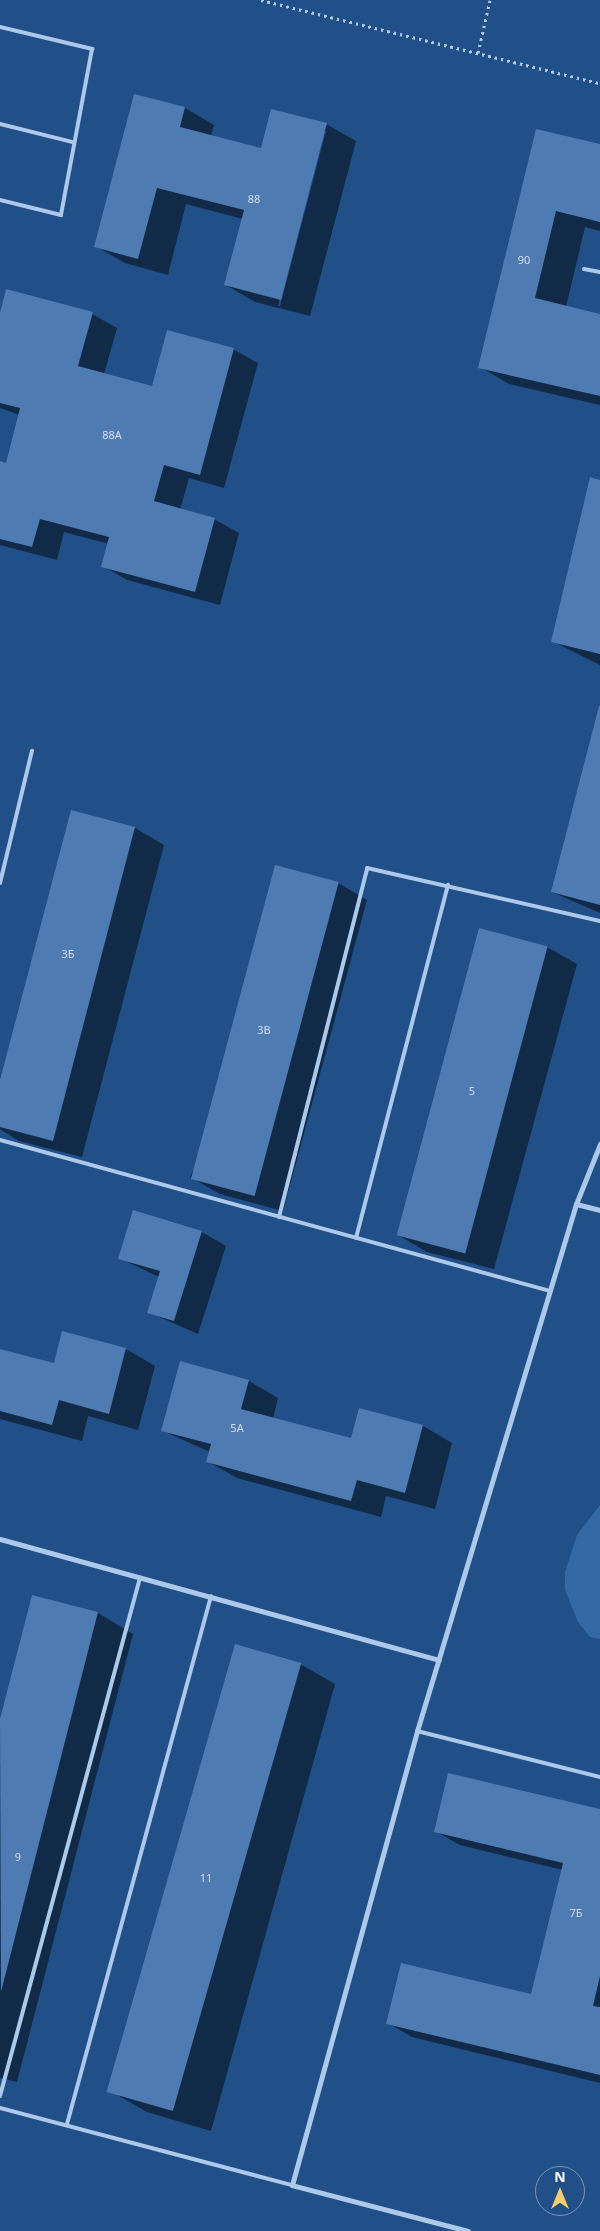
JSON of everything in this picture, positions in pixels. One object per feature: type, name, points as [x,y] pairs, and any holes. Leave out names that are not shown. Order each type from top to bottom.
[{"type":"street","points":[[468,2231],[292,2185],[417,1731],[576,1204],[600,1144]]},
{"type":"street","points":[[576,1204],[600,1210]]},
{"type":"street","points":[[0,1539],[439,1660]]},
{"type":"lane","points":[[0,27],[92,49],[72,142],[60,215],[0,200]]},
{"type":"lane","points":[[0,124],[72,142]]},
{"type":"lane","points":[[584,269],[600,272]]},
{"type":"lane","points":[[0,883],[32,751]]},
{"type":"lane","points":[[279,1217],[367,868],[600,921]]},
{"type":"lane","points":[[356,1238],[448,885]]},
{"type":"lane","points":[[0,1140],[550,1292]]},
{"type":"lane","points":[[0,2096],[140,1578]]},
{"type":"lane","points":[[67,2124],[211,1596]]},
{"type":"lane","points":[[417,1731],[600,1778]]},
{"type":"lane","points":[[0,2108],[67,2124],[292,2185]]},
{"type":"path","points":[[261,0],[600,83]]},
{"type":"path","points":[[478,53],[490,0]]},
{"type":"shaded area","points":[[600,1505],[600,1639],[590,1637],[578,1622],[565,1590],[565,1572],[577,1535]]},
{"type":"building","points":[[134,94],[185,107],[180,127],[261,148],[271,109],[327,123],[281,300],[224,285],[244,210],[157,188],[138,259],[94,247]]},
{"type":"building","points":[[536,129],[600,144],[600,222],[556,211],[535,298],[600,314],[600,396],[478,368]]},
{"type":"building","points":[[6,289],[93,312],[78,366],[152,386],[167,330],[234,348],[200,475],[164,465],[154,501],[215,518],[195,592],[101,567],[109,537],[40,519],[32,547],[0,539],[0,461],[6,463],[20,408],[0,403],[0,313]]},
{"type":"building","points":[[590,477],[600,480],[600,654],[551,642]]},
{"type":"building","points":[[600,706],[600,905],[551,892]]},
{"type":"building","points":[[71,810],[135,827],[53,1141],[0,1127],[0,1080]]},
{"type":"building","points":[[275,865],[339,882],[255,1196],[191,1179]]},
{"type":"building","points":[[479,928],[548,946],[465,1254],[397,1235]]},
{"type":"building","points":[[133,1210],[202,1231],[174,1321],[147,1313],[160,1271],[118,1259]]},
{"type":"building","points":[[62,1331],[126,1348],[109,1414],[59,1400],[52,1425],[0,1411],[0,1349],[54,1363]]},
{"type":"building","points":[[180,1361],[249,1380],[241,1409],[351,1438],[359,1408],[423,1425],[405,1493],[357,1480],[351,1501],[206,1462],[211,1444],[161,1431]]},
{"type":"building","points":[[32,1595],[98,1612],[1,1992],[0,1719]]},
{"type":"building","points":[[235,1644],[301,1663],[173,2111],[107,2092]]},
{"type":"building","points":[[448,1773],[600,1809],[600,1976],[593,2006],[600,2007],[600,2075],[386,2024],[401,1963],[531,1994],[563,1863],[434,1832]]}]
